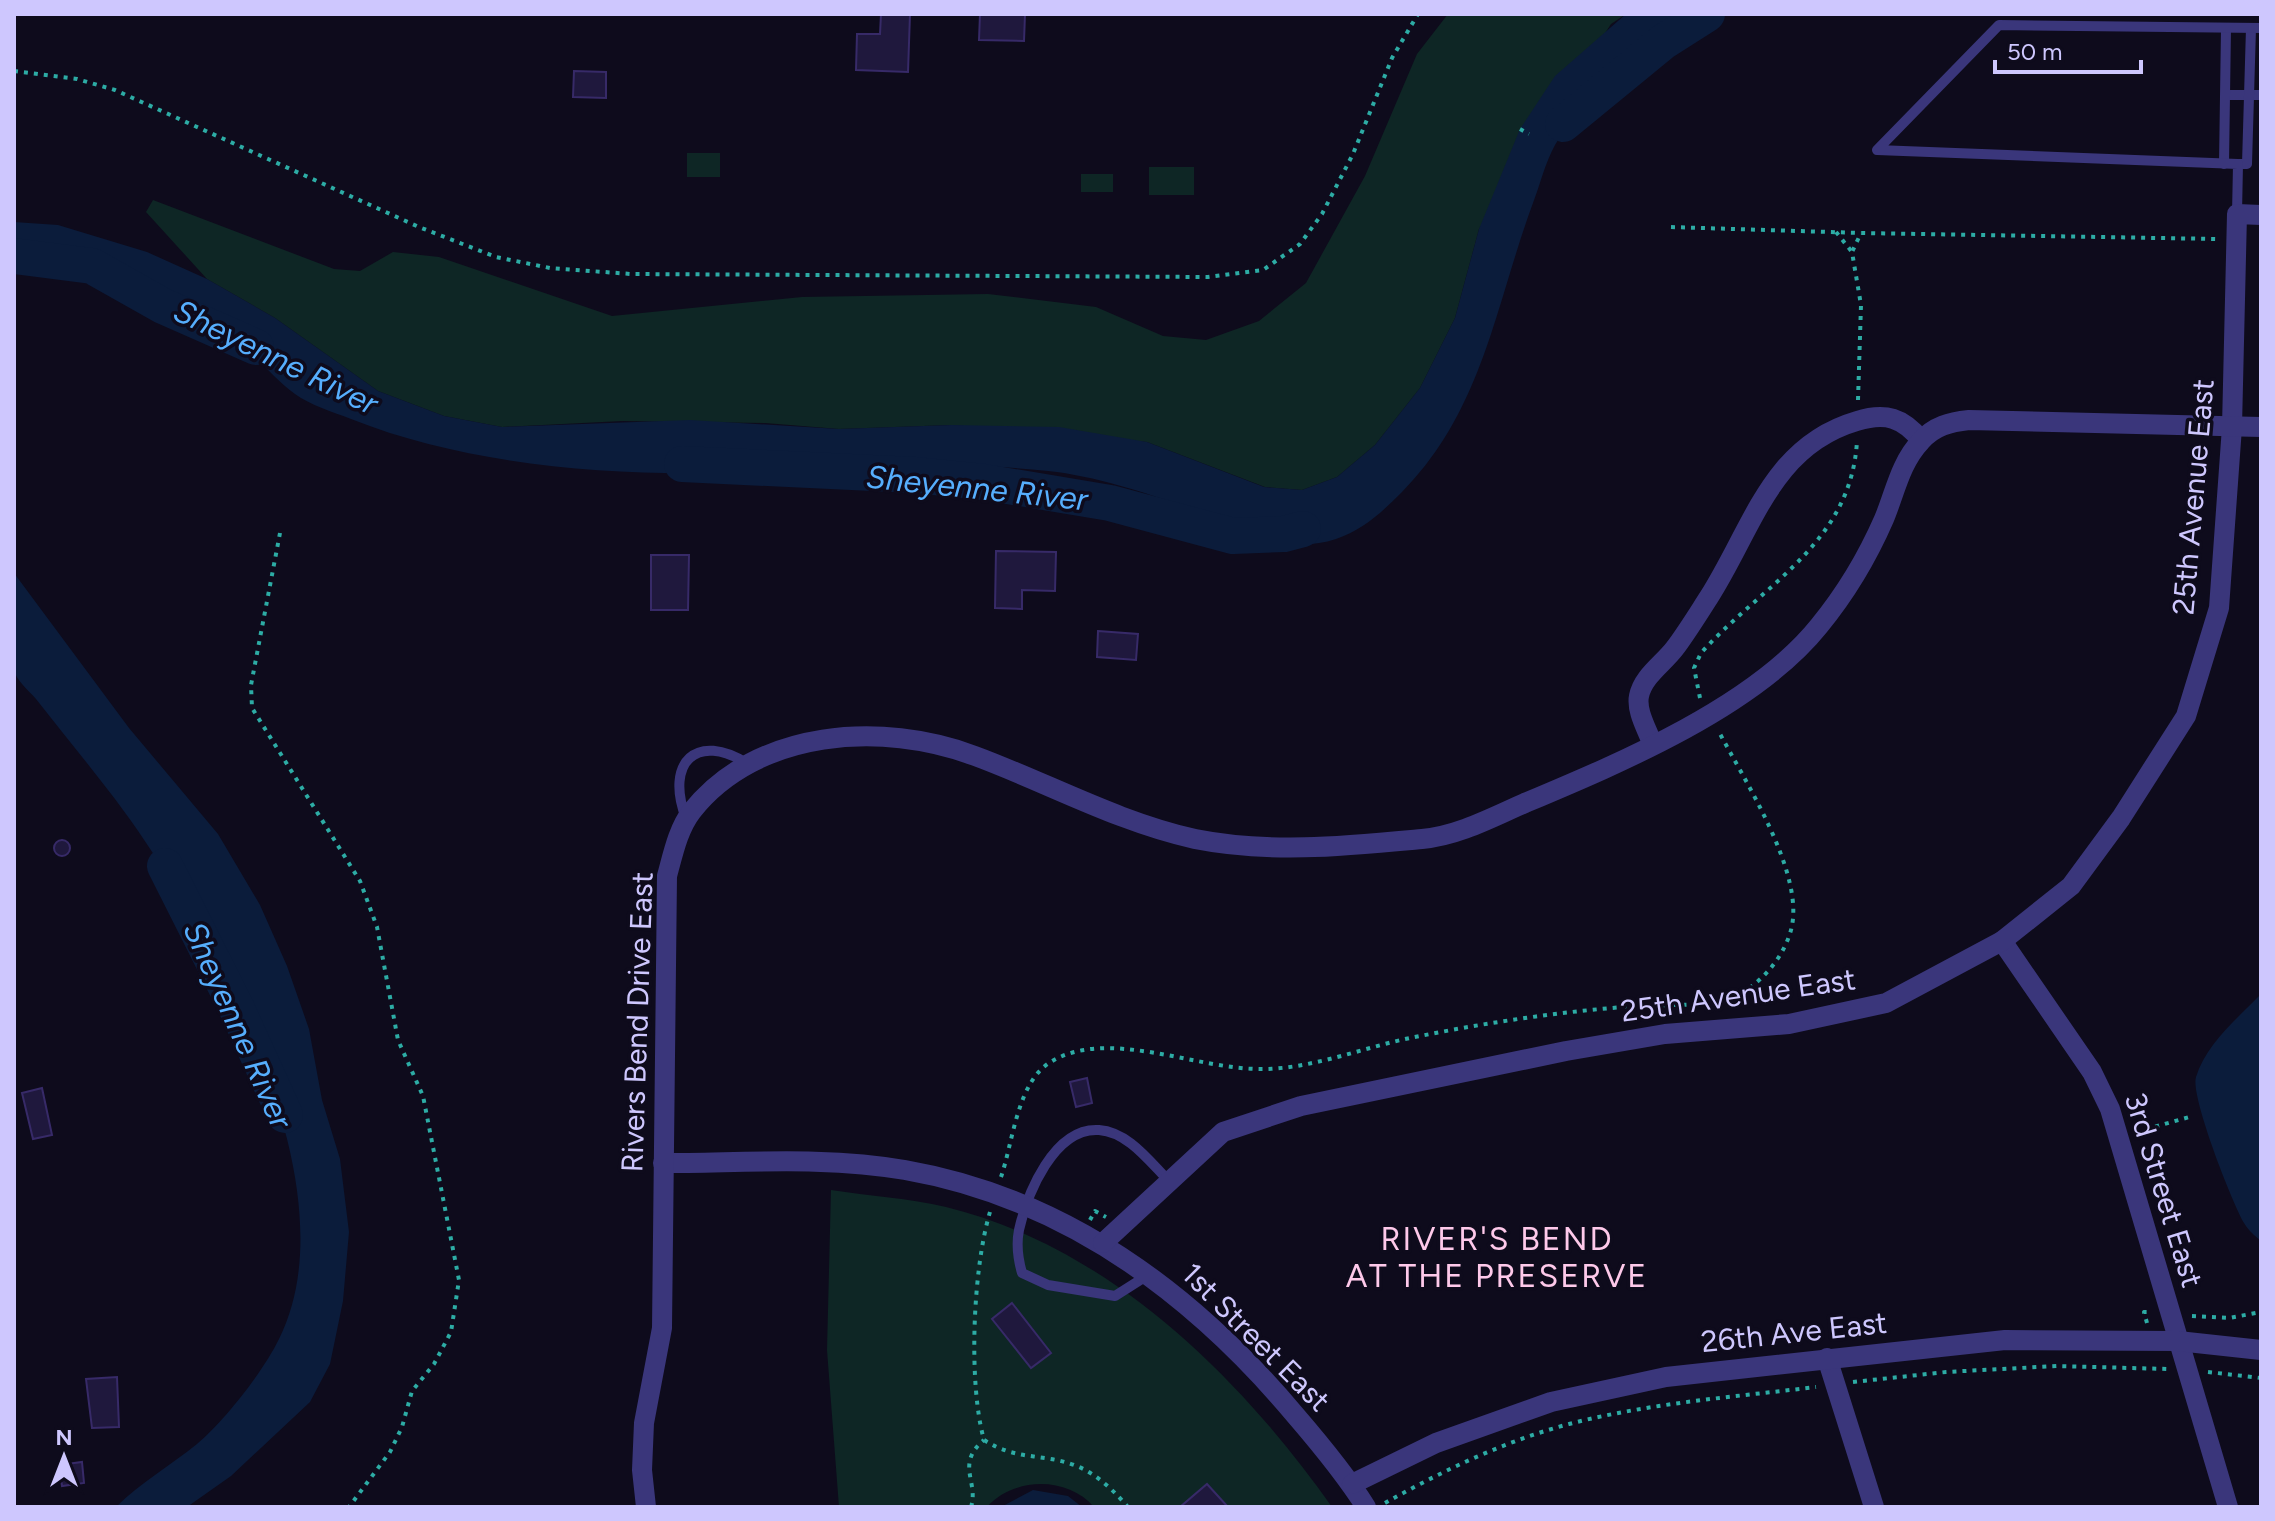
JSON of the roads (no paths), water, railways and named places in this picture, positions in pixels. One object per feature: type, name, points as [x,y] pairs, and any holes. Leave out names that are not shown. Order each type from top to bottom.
[{"type":"street","points":[[2237,214],[2261,215]]},
{"type":"street","name":"25th Avenue East","points":[[1103,1243],[1223,1132],[1301,1106],[1566,1051],[1665,1034],[1789,1024],[1886,1003],[2002,941],[2071,886],[2121,818],[2186,716],[2219,608],[2232,427],[2237,214]]},
{"type":"street","points":[[1652,743],[1638,698],[1645,681],[1674,650],[1711,594],[1780,471],[1802,448],[1835,427],[1890,416],[1908,424],[1921,440],[1951,422],[1969,420],[2261,427]]},
{"type":"street","name":"Rivers Bend Drive East","points":[[646,1507],[642,1470],[644,1423],[662,1328],[667,876],[687,820],[723,779],[766,754],[806,743],[853,737],[919,741],[972,754],[1123,817],[1194,838],[1259,848],[1323,847],[1429,838],[1469,827],[1709,715],[1766,677],[1816,631],[1846,593],[1866,558],[1904,465],[1921,440]]},
{"type":"street","name":"3rd Street East","points":[[2002,941],[2103,1092],[2228,1507]]},
{"type":"street","name":"1st Street East","points":[[663,1163],[868,1165],[907,1170],[1027,1205],[1103,1243],[1150,1274],[1220,1334],[1251,1365],[1352,1484],[1366,1507]]},
{"type":"street","name":"26th Ave East","points":[[1352,1484],[1436,1443],[1551,1402],[1666,1377],[2005,1340],[2178,1341],[2261,1350]]},
{"type":"street","points":[[1827,1358],[1874,1507]]},
{"type":"lane","points":[[2237,214],[2242,164],[2249,95],[2256,28],[1999,25],[1877,150],[2224,164],[2242,164],[2261,164]]},
{"type":"lane","points":[[2224,164],[2226,28]]},
{"type":"lane","points":[[2226,95],[2261,95]]},
{"type":"lane","points":[[687,820],[677,785],[679,771],[690,756],[719,750],[748,764]]},
{"type":"lane","points":[[1150,1274],[1115,1296],[1048,1285],[1022,1273],[1017,1255],[1018,1232],[1027,1205],[1052,1156],[1068,1139],[1086,1130],[1113,1133],[1132,1144],[1168,1180]]},
{"type":"water","points":[[1626,14],[1713,14],[1626,70],[1569,124],[1548,159],[1484,355],[1451,427],[1429,460],[1379,513],[1346,535],[1316,544],[1278,542],[1137,491],[1048,471],[839,461],[769,462],[697,473],[645,472],[559,467],[431,445],[308,402],[241,345],[193,313],[132,281],[70,260],[40,258],[14,263],[14,222],[58,225],[147,252],[207,279],[275,318],[378,391],[444,416],[502,427],[690,420],[839,429],[952,425],[1059,427],[1147,442],[1264,487],[1302,490],[1337,477],[1375,445],[1420,388],[1455,318],[1479,229],[1520,129],[1555,76]]},
{"type":"water","points":[[14,573],[129,728],[218,834],[260,905],[287,966],[309,1029],[322,1100],[340,1159],[349,1232],[343,1301],[330,1364],[310,1402],[231,1476],[187,1507],[116,1507],[208,1434],[253,1381],[272,1352],[279,1339],[298,1276],[299,1207],[285,1133],[261,1057],[228,983],[152,851],[115,799],[15,674],[11,649]]},
{"type":"water","points":[[2261,994],[2261,1241],[2246,1226],[2238,1211],[2213,1149],[2199,1105],[2196,1077],[2207,1053]]},
{"type":"water","points":[[1033,1490],[1068,1496],[1082,1507],[1001,1507]]},
{"type":"waterway","name":"Sheyenne River","points":[[1563,124],[1663,42],[1707,14]]},
{"type":"waterway","name":"Sheyenne River","points":[[14,256],[92,266],[163,306],[256,347]]},
{"type":"waterway","name":"Sheyenne River","points":[[682,464],[915,475],[984,482],[1110,503],[1233,536],[1284,534],[1303,529]]},
{"type":"waterway","name":"Sheyenne River","points":[[165,866],[236,1007],[285,1115]]},
{"type":"district","name":"RIVER'S BEND AT THE PRESERVE","points":[[1497,1258]]}]
